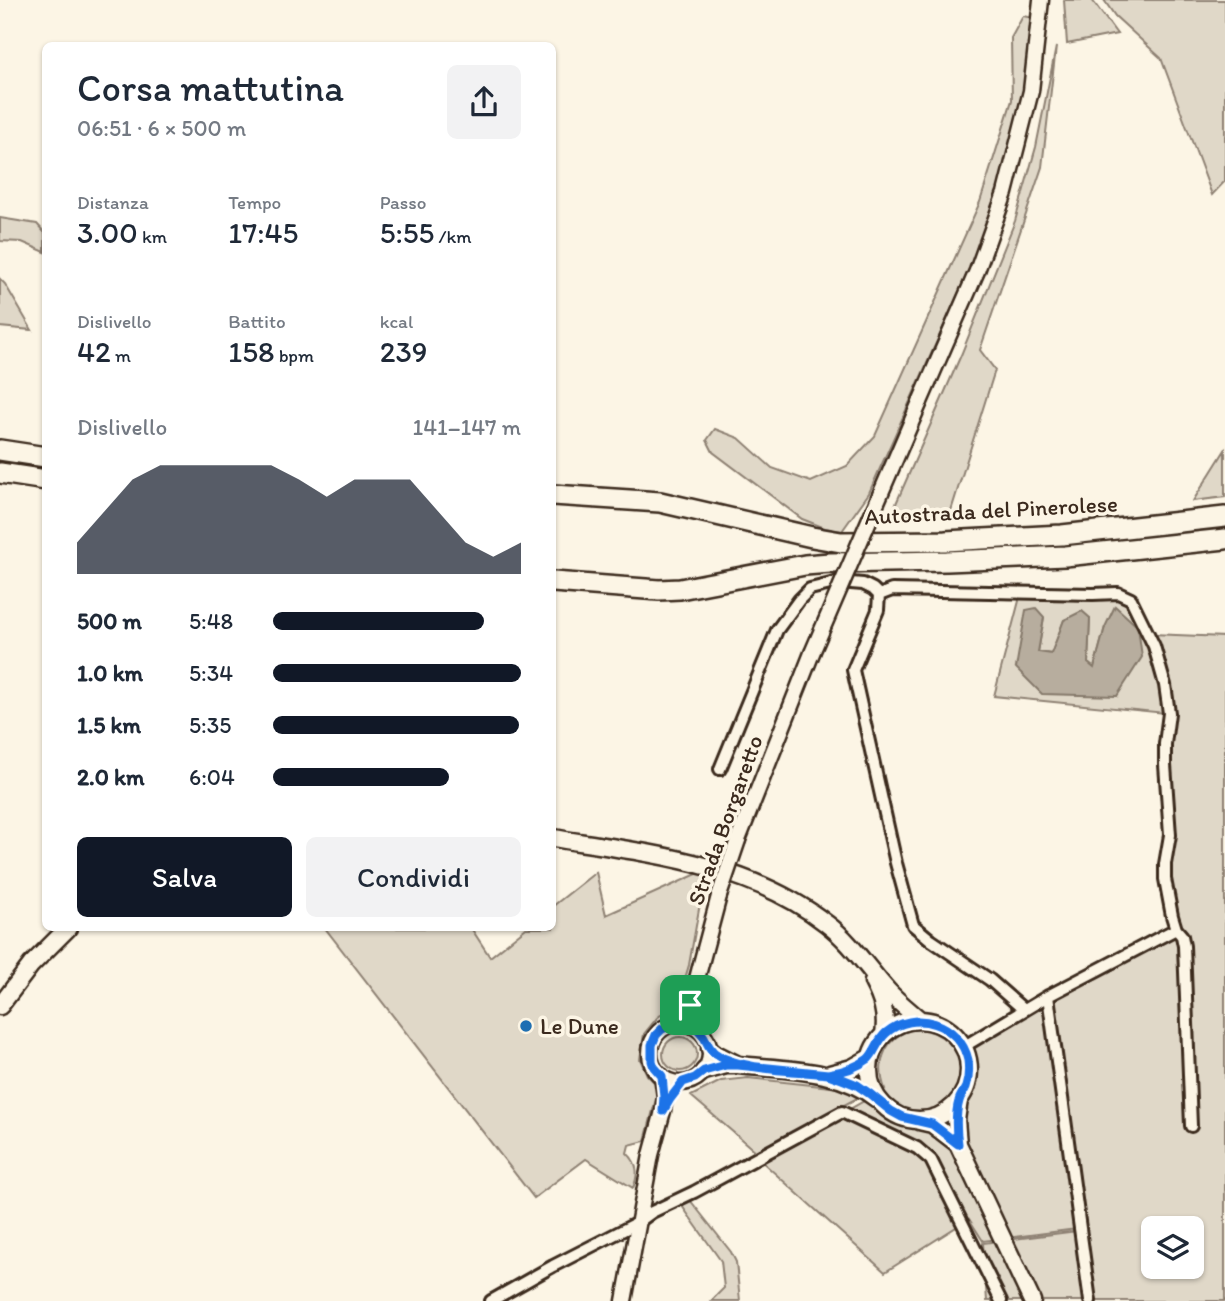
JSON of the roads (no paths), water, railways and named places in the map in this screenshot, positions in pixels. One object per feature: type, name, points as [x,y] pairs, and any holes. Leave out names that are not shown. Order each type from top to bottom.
[{"type":"highway","points":[[0,450],[42,456]]},
{"type":"highway","points":[[0,473],[42,479]]},
{"type":"highway","name":"Autostrada del Pinerolese","points":[[556,495],[660,502],[841,542],[945,541],[1062,535],[1225,517]]},
{"type":"highway","name":"Autostrada del Pinerolese","points":[[556,582],[659,590],[680,589],[805,565],[1065,556],[1225,539]]},
{"type":"main road","points":[[556,839],[672,858],[714,868],[795,901],[829,925],[859,955],[890,993],[920,1020]]},
{"type":"main road","points":[[0,1006],[31,965],[65,931]]},
{"type":"main road","points":[[859,955],[882,1001],[886,1018],[884,1034]]},
{"type":"main road","points":[[882,1103],[872,1086],[870,1076],[871,1057],[876,1045],[884,1034],[907,1021],[933,1022],[956,1036],[963,1047],[968,1060],[966,1088],[959,1100],[944,1113],[914,1119]]},
{"type":"main road","points":[[710,1049],[738,1065]]},
{"type":"main road","points":[[828,1074],[852,1068],[871,1057]]},
{"type":"main road","points":[[704,1071],[738,1065],[828,1074],[857,1085],[902,1117],[932,1124],[958,1144]]},
{"type":"main road","points":[[959,1100],[956,1120],[958,1144],[1032,1301]]},
{"type":"street","name":"Strada Borgaretto","points":[[677,1023],[690,1005],[719,896],[738,840],[811,653],[977,271],[1005,193],[1031,91],[1041,0]]},
{"type":"street","points":[[720,769],[777,630],[799,600],[810,589],[839,582],[863,584],[873,589],[879,595],[878,610],[853,670],[896,863],[913,925],[990,980],[1024,1010]]},
{"type":"street","points":[[879,595],[892,590],[1118,593],[1131,599],[1154,646],[1165,685],[1168,713],[1165,765],[1170,835],[1165,878],[1172,916],[1184,946],[1191,1126]]},
{"type":"street","points":[[963,1047],[1048,996],[1176,929]]},
{"type":"street","points":[[1048,996],[1090,1301]]},
{"type":"street","name":"Strada Borgaretto","points":[[690,1005],[693,1026]]},
{"type":"street","points":[[677,1023],[693,1026],[707,1039],[709,1061],[704,1071],[695,1078],[683,1082],[671,1081],[662,1076],[652,1061],[652,1045],[656,1035],[662,1029],[677,1023]]},
{"type":"street","points":[[624,1301],[651,1155],[663,1111],[662,1076]]},
{"type":"street","points":[[663,1111],[683,1082]]},
{"type":"street","points":[[491,1301],[842,1112],[917,1148],[931,1160],[1001,1301]]},
{"type":"place","name":"Le Dune","points":[[526,1026]]}]
